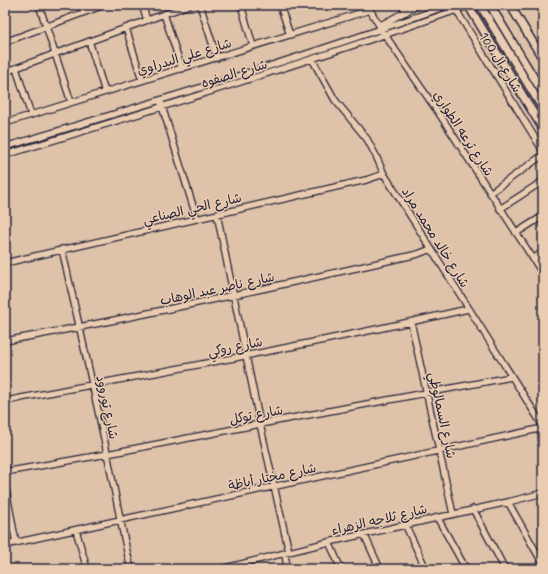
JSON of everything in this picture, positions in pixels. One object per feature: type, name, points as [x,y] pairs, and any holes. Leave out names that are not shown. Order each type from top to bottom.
[{"type":"main road","points":[[468,5],[543,129]]},
{"type":"main road","points":[[480,5],[543,109]]},
{"type":"main road","points":[[490,5],[543,93]]},
{"type":"main road","points":[[510,5],[543,59]]},
{"type":"street","points":[[39,5],[71,102]]},
{"type":"street","points":[[5,42],[104,5]]},
{"type":"street","points":[[142,5],[148,20]]},
{"type":"street","points":[[5,72],[189,5]]},
{"type":"street","points":[[200,5],[217,58]]},
{"type":"street","points":[[241,5],[253,46]]},
{"type":"street","points":[[280,5],[290,35]]},
{"type":"street","points":[[402,5],[406,12]]},
{"type":"street","points":[[380,28],[418,5]]},
{"type":"street","name":"شارع الصفوه","points":[[5,147],[160,99],[449,5]]},
{"type":"street","name":"شارع الصفوه","points":[[5,155],[312,60],[385,35],[454,8],[468,5]]},
{"type":"street","name":"شارع علي البدراوي","points":[[5,123],[290,35],[368,8]]},
{"type":"street","name":"شارع ترعه الطواري","points":[[368,8],[380,28],[442,118],[543,274]]},
{"type":"street","name":"شارع ال 100","points":[[454,8],[543,151]]},
{"type":"street","points":[[164,14],[182,69]]},
{"type":"street","points":[[126,28],[142,80]]},
{"type":"street","points":[[89,41],[105,92]]},
{"type":"street","name":"شارع خالد محمد مراد","points":[[312,60],[335,100],[367,139],[384,174],[543,427]]},
{"type":"street","points":[[16,68],[31,115]]},
{"type":"street","points":[[160,99],[197,219]]},
{"type":"street","points":[[490,193],[543,155]]},
{"type":"street","name":"شارع الحي الصناعي","points":[[5,263],[366,180],[384,174]]},
{"type":"street","points":[[500,209],[543,181]]},
{"type":"street","points":[[217,214],[287,552],[287,569]]},
{"type":"street","points":[[516,233],[543,216]]},
{"type":"street","name":"شارع توروود","points":[[62,249],[107,454],[119,520],[131,569]]},
{"type":"street","name":"شارع ناصر عبد الوهاب","points":[[5,341],[80,328],[234,296],[418,254],[431,249]]},
{"type":"street","points":[[533,259],[543,252]]},
{"type":"street","name":"شارع روكي","points":[[5,401],[246,355],[412,322],[468,309]]},
{"type":"street","name":"شارع السمالوطي","points":[[412,322],[453,514]]},
{"type":"street","name":"شارع توكل","points":[[5,472],[511,377]]},
{"type":"street","name":"شارع مختار أباظة","points":[[5,545],[543,427]]},
{"type":"street","points":[[5,484],[16,543]]},
{"type":"street","name":"شارع ثلاجه الزهراء","points":[[221,569],[241,567],[287,552],[405,524],[543,494]]},
{"type":"street","points":[[508,502],[543,564]]},
{"type":"street","points":[[473,510],[505,569]]},
{"type":"street","points":[[437,517],[466,569]]},
{"type":"street","points":[[405,524],[426,569]]},
{"type":"street","points":[[76,530],[87,569]]},
{"type":"street","points":[[364,534],[380,569]]},
{"type":"street","points":[[329,542],[342,569]]}]
